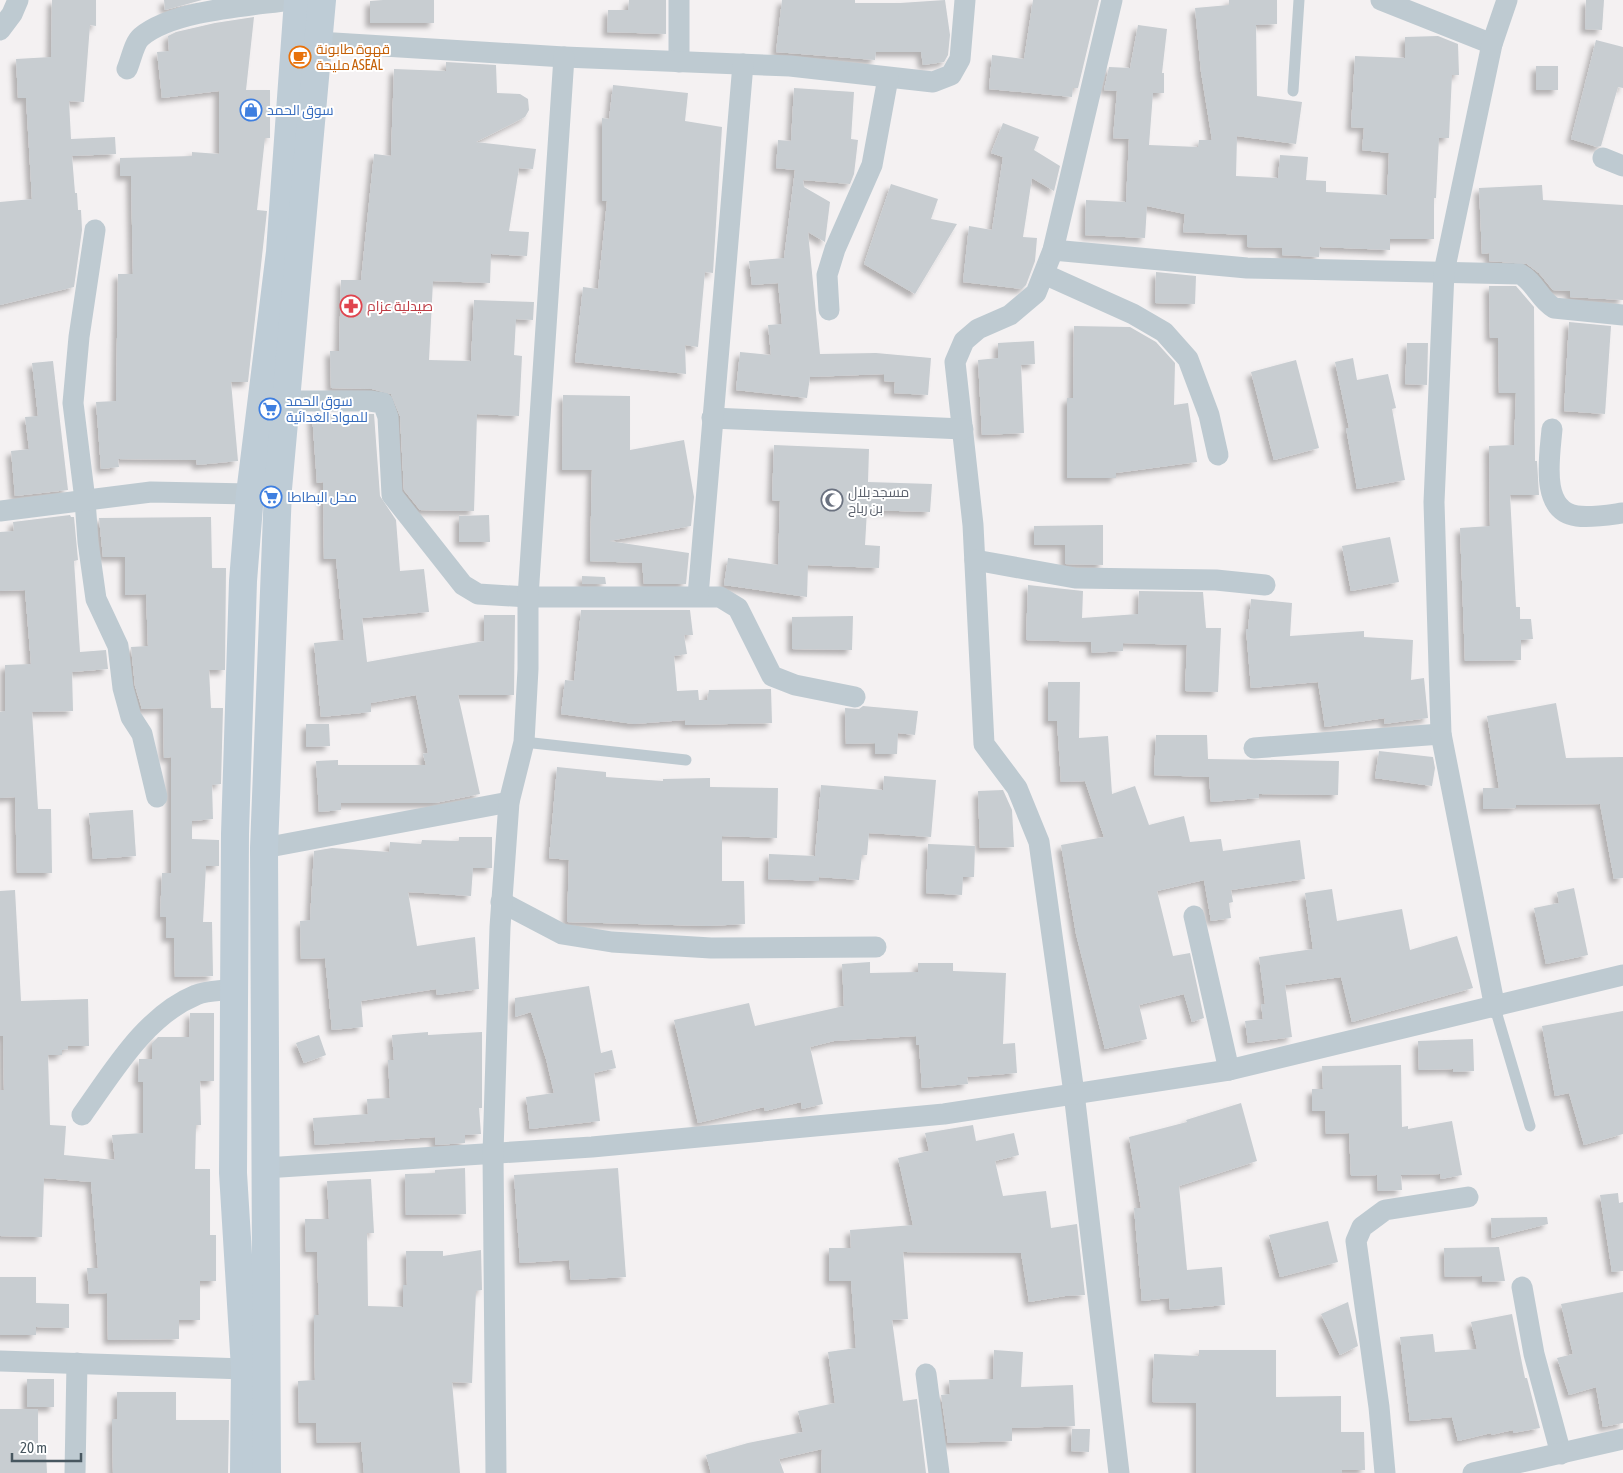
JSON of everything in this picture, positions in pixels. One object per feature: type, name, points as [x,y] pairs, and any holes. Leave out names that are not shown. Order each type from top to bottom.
[{"type":"main road","points":[[244,1473],[245,1369],[233,1172],[235,824],[243,581],[250,494],[280,252],[298,0]]},
{"type":"main road","points":[[267,1473],[264,848],[278,489],[322,0]]},
{"type":"street","points":[[0,30],[12,14],[18,0]]},
{"type":"street","points":[[127,69],[140,38],[165,22],[199,14],[290,0]]},
{"type":"street","points":[[679,0],[680,62]]},
{"type":"street","points":[[318,42],[564,57],[790,66],[933,82],[951,75],[960,59],[965,0]]},
{"type":"street","points":[[1112,0],[1053,250],[1036,293],[1010,315],[978,329],[964,341],[955,362],[975,560],[984,744],[1017,788],[1039,842],[1074,1093],[1119,1473]]},
{"type":"street","points":[[1381,0],[1492,44]]},
{"type":"street","points":[[1495,1008],[1441,734],[1434,502],[1444,272],[1492,44],[1507,0]]},
{"type":"street","points":[[496,1473],[493,1153],[501,902],[510,802],[524,742],[528,669],[528,597],[564,57]]},
{"type":"street","points":[[698,596],[743,64]]},
{"type":"street","points":[[829,310],[827,275],[835,249],[872,166],[888,78]]},
{"type":"street","points":[[1603,158],[1623,166]]},
{"type":"street","points":[[95,230],[79,337],[73,403],[85,500],[88,542],[96,599],[118,646],[123,688],[131,717],[142,734],[157,797]]},
{"type":"street","points":[[1053,250],[1247,268],[1520,274],[1526,277],[1547,304],[1554,308],[1623,315]]},
{"type":"street","points":[[1044,274],[1133,314],[1164,332],[1188,359],[1209,415],[1218,455]]},
{"type":"street","points":[[285,401],[370,401],[383,403],[388,417],[392,495],[463,585],[478,594],[528,597],[720,597],[738,608],[772,676],[795,685],[855,697]]},
{"type":"street","points":[[712,418],[963,430]]},
{"type":"street","points":[[1552,429],[1549,488],[1558,507],[1575,516],[1623,513]]},
{"type":"street","points":[[0,511],[150,492],[250,494]]},
{"type":"street","points":[[975,560],[1074,578],[1216,580],[1265,584]]},
{"type":"street","points":[[1254,748],[1441,734]]},
{"type":"street","points":[[264,848],[510,802]]},
{"type":"street","points":[[501,902],[562,934],[612,942],[710,948],[876,947]]},
{"type":"street","points":[[1194,916],[1229,1070]]},
{"type":"street","points":[[265,1168],[592,1147],[944,1114],[1229,1070],[1495,1008],[1623,975]]},
{"type":"street","points":[[82,1115],[143,1035],[173,1007],[197,994],[234,989]]},
{"type":"street","points":[[1385,1473],[1380,1407],[1356,1241],[1362,1227],[1386,1210],[1468,1197]]},
{"type":"street","points":[[1522,1287],[1534,1354],[1561,1454]]},
{"type":"street","points":[[0,1361],[245,1369]]},
{"type":"street","points":[[75,1473],[76,1363]]},
{"type":"street","points":[[926,1374],[939,1473]]},
{"type":"street","points":[[1473,1473],[1623,1439]]},
{"type":"lane","points":[[1293,91],[1299,0]]},
{"type":"lane","points":[[524,742],[686,760]]},
{"type":"lane","points":[[1495,1008],[1530,1126]]},
{"type":"building","points":[[52,0],[96,0],[96,26],[90,25],[84,102],[69,101],[71,139],[115,137],[116,154],[72,156],[75,193],[77,193],[78,210],[81,210],[82,230],[74,287],[0,305],[0,202],[32,199],[26,98],[18,98],[16,59],[51,57]]},
{"type":"building","points":[[164,0],[202,0],[165,10]]},
{"type":"building","points":[[434,0],[434,23],[370,23],[370,1]]},
{"type":"building","points":[[629,0],[666,0],[666,34],[607,32],[608,10],[628,10]]},
{"type":"building","points":[[782,0],[855,0],[855,3],[900,3],[945,0],[950,35],[948,55],[944,62],[923,65],[921,52],[876,52],[875,60],[776,52]]},
{"type":"building","points":[[1033,0],[1099,0],[1078,88],[1073,88],[1072,97],[989,89],[992,55],[1024,59]]},
{"type":"building","points":[[1229,0],[1277,0],[1277,24],[1256,25],[1257,96],[1302,102],[1296,144],[1237,136],[1236,176],[1278,178],[1280,155],[1308,157],[1306,180],[1326,181],[1326,192],[1387,195],[1389,153],[1362,150],[1364,128],[1351,127],[1355,56],[1405,58],[1405,37],[1438,36],[1458,44],[1459,75],[1452,75],[1449,138],[1439,138],[1436,198],[1434,198],[1434,239],[1390,239],[1390,250],[1320,247],[1319,257],[1282,255],[1282,248],[1247,247],[1247,235],[1183,232],[1185,214],[1147,206],[1145,238],[1085,235],[1086,200],[1126,202],[1129,139],[1113,138],[1117,91],[1104,90],[1109,67],[1130,68],[1138,25],[1167,29],[1162,73],[1164,73],[1164,93],[1153,93],[1149,145],[1198,147],[1199,140],[1212,140],[1201,72],[1195,8],[1229,5]]},
{"type":"building","points":[[1586,0],[1604,0],[1602,30],[1585,29]]},
{"type":"building","points":[[254,17],[246,90],[270,90],[270,138],[265,138],[257,210],[267,211],[248,382],[231,382],[238,461],[197,465],[196,460],[118,459],[119,467],[101,469],[96,402],[116,401],[118,274],[133,274],[131,176],[120,176],[120,158],[192,156],[192,152],[219,154],[219,91],[162,98],[157,52],[169,51],[168,36],[176,32]]},
{"type":"building","points":[[1596,40],[1623,47],[1623,88],[1618,87],[1601,146],[1597,147],[1571,139]]},
{"type":"building","points":[[446,62],[496,65],[497,93],[520,94],[528,99],[529,110],[525,117],[476,142],[536,149],[533,169],[519,168],[509,231],[529,232],[527,256],[491,254],[490,283],[433,281],[429,360],[471,361],[474,300],[534,302],[533,320],[516,319],[514,355],[522,356],[519,416],[477,414],[474,511],[420,510],[404,490],[400,416],[391,394],[372,389],[331,388],[330,351],[339,351],[341,280],[361,280],[374,154],[391,156],[394,69],[446,71]]},
{"type":"building","points":[[1536,66],[1558,66],[1558,90],[1536,90]]},
{"type":"building","points":[[613,85],[688,93],[685,121],[722,127],[713,273],[705,272],[698,347],[685,345],[686,374],[575,362],[583,287],[598,289],[607,201],[602,201],[602,118],[609,119]]},
{"type":"building","points":[[794,88],[854,92],[851,139],[858,140],[854,174],[850,184],[803,180],[804,187],[830,202],[825,242],[808,232],[820,354],[876,353],[931,358],[928,395],[894,393],[895,382],[884,381],[884,374],[810,377],[807,398],[736,390],[740,352],[771,355],[768,325],[782,324],[778,283],[752,285],[749,261],[784,258],[795,170],[776,168],[778,140],[791,141]]},
{"type":"building","points":[[1003,123],[1039,137],[1034,150],[1060,166],[1054,191],[1032,178],[1023,237],[1037,238],[1035,261],[1026,285],[1022,289],[963,282],[969,226],[992,230],[1003,157],[991,153]]},
{"type":"building","points":[[891,184],[938,199],[931,219],[957,224],[915,294],[864,264]]},
{"type":"building","points":[[1542,185],[1543,200],[1623,205],[1623,300],[1570,297],[1570,291],[1553,290],[1539,273],[1527,264],[1489,261],[1489,253],[1482,254],[1479,188]]},
{"type":"building","points":[[1156,272],[1196,276],[1195,304],[1155,303]]},
{"type":"building","points":[[1489,286],[1516,286],[1534,307],[1535,461],[1537,461],[1539,495],[1510,495],[1516,607],[1520,607],[1520,619],[1531,619],[1533,639],[1521,640],[1521,660],[1465,661],[1460,528],[1490,526],[1489,446],[1514,445],[1516,393],[1499,393],[1498,338],[1490,338]]},
{"type":"building","points":[[1569,322],[1611,326],[1605,414],[1564,411]]},
{"type":"building","points":[[1074,326],[1130,327],[1156,342],[1175,363],[1174,405],[1188,403],[1197,462],[1116,473],[1116,478],[1067,478],[1067,398],[1073,398]]},
{"type":"building","points":[[1034,341],[1035,364],[1021,365],[1024,433],[982,435],[978,360],[998,358],[998,343]]},
{"type":"building","points":[[1407,343],[1428,343],[1427,385],[1405,384]]},
{"type":"building","points":[[1353,358],[1357,380],[1388,374],[1396,408],[1392,409],[1405,480],[1357,489],[1346,428],[1349,428],[1335,362]]},
{"type":"building","points":[[1296,360],[1319,448],[1274,460],[1251,372]]},
{"type":"building","points":[[53,361],[68,490],[15,496],[11,451],[29,449],[25,417],[38,416],[32,363]]},
{"type":"building","points":[[563,395],[630,396],[630,450],[684,440],[694,497],[691,526],[609,541],[689,553],[686,584],[644,584],[642,563],[590,561],[592,470],[562,470]]},
{"type":"building","points":[[312,414],[374,414],[380,496],[396,520],[400,571],[424,569],[429,612],[362,618],[367,662],[484,641],[484,615],[515,615],[514,695],[458,695],[480,794],[435,803],[341,803],[341,810],[319,812],[316,761],[338,760],[338,765],[426,765],[423,754],[428,753],[416,695],[371,703],[371,712],[321,717],[314,643],[344,640],[336,559],[324,559],[323,482],[317,483]]},
{"type":"building","points":[[774,445],[869,449],[868,482],[932,484],[930,512],[867,510],[865,545],[880,546],[879,568],[808,565],[807,597],[724,585],[728,558],[778,565],[780,501],[772,500]]},
{"type":"building","points":[[70,515],[74,517],[78,560],[74,561],[80,652],[106,650],[108,669],[72,672],[73,711],[32,712],[38,809],[51,809],[52,873],[17,873],[15,797],[0,798],[0,712],[5,711],[5,665],[31,664],[25,590],[0,591],[0,532],[14,531],[13,522]]},
{"type":"building","points":[[489,515],[490,542],[459,542],[459,516]]},
{"type":"building","points":[[211,517],[212,568],[226,568],[225,670],[209,670],[211,708],[223,708],[221,784],[212,785],[213,819],[192,821],[192,839],[219,840],[219,866],[206,866],[203,922],[212,922],[213,976],[175,977],[174,938],[166,938],[166,917],[160,917],[162,873],[171,873],[171,757],[164,758],[163,708],[142,709],[135,686],[131,647],[148,646],[146,594],[125,595],[125,557],[103,557],[99,518]]},
{"type":"building","points":[[1103,525],[1103,565],[1065,564],[1065,545],[1034,545],[1034,526]]},
{"type":"building","points":[[1390,537],[1399,582],[1351,591],[1342,546]]},
{"type":"building","points":[[582,576],[605,577],[606,584],[582,584]]},
{"type":"building","points":[[1028,585],[1083,591],[1082,618],[1138,614],[1139,591],[1203,592],[1206,628],[1221,628],[1218,692],[1185,691],[1187,645],[1123,643],[1123,651],[1092,653],[1091,642],[1026,640]]},
{"type":"building","points":[[1251,599],[1292,603],[1290,636],[1364,631],[1364,637],[1413,640],[1411,680],[1424,678],[1428,718],[1384,724],[1385,718],[1325,727],[1318,682],[1251,688],[1246,629],[1248,629]]},
{"type":"building","points":[[581,610],[690,610],[693,635],[684,635],[687,654],[674,656],[677,691],[698,690],[699,700],[707,700],[709,690],[771,689],[772,723],[685,725],[685,720],[634,724],[561,714],[565,680],[574,681]]},
{"type":"building","points":[[853,616],[852,650],[792,649],[792,617]]},
{"type":"building","points":[[1048,682],[1080,682],[1079,738],[1108,736],[1112,794],[1135,786],[1149,825],[1184,816],[1190,842],[1221,839],[1223,851],[1300,840],[1305,879],[1231,890],[1233,902],[1229,903],[1231,918],[1211,921],[1204,880],[1157,891],[1173,956],[1190,953],[1204,1018],[1192,1022],[1184,994],[1139,1005],[1147,1039],[1105,1049],[1076,934],[1061,845],[1104,837],[1085,781],[1061,782],[1057,721],[1048,721]]},
{"type":"building","points":[[1556,703],[1566,758],[1623,757],[1623,878],[1614,879],[1600,804],[1516,805],[1516,808],[1483,809],[1483,788],[1499,788],[1487,716]]},
{"type":"building","points":[[863,706],[918,711],[915,735],[898,733],[897,754],[875,754],[875,743],[846,744],[845,708],[859,709]]},
{"type":"building","points":[[306,724],[329,724],[330,746],[306,747]]},
{"type":"building","points":[[1156,735],[1207,735],[1208,759],[1339,761],[1338,795],[1259,794],[1259,798],[1211,802],[1209,777],[1154,775]]},
{"type":"building","points":[[1379,751],[1433,757],[1435,768],[1432,786],[1375,778]]},
{"type":"building","points":[[557,767],[606,772],[606,777],[663,781],[663,779],[710,778],[710,787],[778,788],[777,838],[722,836],[722,881],[744,881],[745,924],[708,926],[567,922],[569,860],[549,858]]},
{"type":"building","points":[[884,776],[936,780],[931,837],[869,833],[867,855],[862,855],[859,880],[819,877],[819,881],[768,879],[769,854],[815,856],[821,785],[883,790]]},
{"type":"building","points":[[1003,790],[1012,810],[1014,847],[980,848],[978,791]]},
{"type":"building","points":[[133,810],[136,856],[93,859],[89,813]]},
{"type":"building","points":[[459,837],[492,837],[492,868],[473,868],[471,896],[408,892],[417,946],[475,937],[479,989],[437,995],[436,989],[361,1001],[363,1027],[332,1030],[325,958],[301,959],[300,921],[310,920],[314,851],[332,848],[389,852],[390,842],[421,844],[422,840],[459,841]]},
{"type":"building","points":[[928,844],[975,846],[974,877],[963,877],[962,895],[926,893]]},
{"type":"building","points":[[1574,888],[1588,955],[1546,964],[1534,908],[1559,903],[1557,892]]},
{"type":"building","points":[[1332,889],[1337,921],[1402,909],[1410,950],[1457,936],[1473,988],[1352,1022],[1341,977],[1285,985],[1292,1037],[1248,1043],[1245,1021],[1263,1019],[1261,1004],[1265,1004],[1259,957],[1313,949],[1305,893]]},
{"type":"building","points":[[15,890],[21,1001],[88,999],[89,1046],[68,1046],[68,1049],[62,1050],[62,1055],[48,1055],[50,1125],[66,1126],[64,1155],[115,1160],[112,1135],[143,1133],[143,1082],[138,1082],[139,1059],[152,1059],[152,1043],[158,1037],[189,1037],[190,1013],[214,1013],[214,1081],[200,1081],[201,1125],[196,1125],[195,1169],[210,1169],[210,1235],[216,1235],[216,1281],[200,1281],[200,1320],[179,1320],[179,1339],[108,1340],[107,1293],[89,1294],[87,1268],[98,1268],[91,1182],[44,1178],[42,1237],[0,1236],[0,1090],[4,1090],[3,1036],[0,1036],[0,891]]},
{"type":"building","points":[[870,962],[870,973],[918,972],[918,963],[953,963],[953,971],[1006,973],[1003,1044],[1015,1043],[1017,1073],[967,1077],[968,1084],[922,1088],[919,1045],[916,1045],[916,1036],[834,1041],[810,1047],[823,1104],[802,1109],[801,1102],[765,1111],[764,1107],[698,1123],[674,1020],[749,1003],[755,1026],[844,1006],[842,964]]},
{"type":"building","points":[[589,986],[601,1053],[612,1050],[616,1068],[594,1073],[600,1121],[530,1129],[526,1097],[554,1093],[546,1059],[531,1012],[515,1017],[515,998]]},
{"type":"building","points":[[1623,1011],[1623,1134],[1584,1145],[1569,1093],[1555,1096],[1542,1026]]},
{"type":"building","points":[[428,1032],[428,1035],[482,1032],[482,1108],[479,1108],[481,1134],[465,1135],[465,1143],[435,1145],[435,1137],[315,1145],[313,1118],[368,1114],[367,1099],[390,1098],[388,1060],[394,1060],[392,1035]]},
{"type":"building","points":[[319,1035],[326,1055],[304,1063],[296,1043]]},
{"type":"building","points":[[1473,1039],[1474,1071],[1453,1072],[1453,1069],[1419,1070],[1418,1041]]},
{"type":"building","points":[[1401,1065],[1402,1127],[1408,1126],[1408,1129],[1452,1121],[1462,1175],[1441,1179],[1440,1174],[1401,1175],[1402,1190],[1378,1191],[1377,1175],[1351,1176],[1349,1133],[1326,1134],[1325,1111],[1312,1111],[1312,1089],[1323,1089],[1322,1066]]},
{"type":"building","points":[[1241,1103],[1257,1161],[1179,1186],[1187,1270],[1222,1267],[1225,1305],[1170,1310],[1169,1298],[1142,1301],[1134,1208],[1141,1208],[1129,1137],[1187,1122],[1186,1120]]},
{"type":"building","points":[[973,1125],[976,1141],[1014,1133],[1019,1155],[995,1161],[1003,1196],[1046,1191],[1051,1228],[1077,1224],[1085,1295],[1029,1302],[1021,1253],[903,1252],[908,1319],[892,1320],[903,1401],[917,1399],[926,1473],[821,1473],[822,1449],[779,1459],[784,1473],[711,1473],[706,1455],[748,1443],[803,1432],[798,1411],[835,1403],[828,1352],[856,1348],[851,1281],[829,1281],[829,1248],[851,1248],[850,1230],[913,1225],[898,1158],[929,1151],[925,1133]]},
{"type":"building","points":[[465,1168],[466,1214],[406,1215],[405,1174],[435,1173],[435,1170]]},
{"type":"building","points":[[618,1168],[626,1277],[571,1280],[569,1260],[520,1263],[514,1175]]},
{"type":"building","points":[[371,1179],[374,1233],[367,1233],[368,1306],[403,1307],[403,1285],[407,1285],[406,1251],[443,1251],[443,1256],[481,1250],[482,1290],[476,1291],[472,1383],[452,1382],[460,1473],[364,1473],[361,1442],[317,1443],[316,1423],[299,1423],[298,1381],[315,1380],[314,1315],[319,1315],[317,1252],[306,1252],[305,1219],[329,1219],[327,1181]]},
{"type":"building","points":[[1618,1193],[1619,1203],[1623,1202],[1623,1271],[1612,1272],[1600,1195]]},
{"type":"building","points":[[1547,1217],[1548,1224],[1492,1238],[1491,1218]]},
{"type":"building","points":[[1328,1221],[1338,1262],[1280,1277],[1269,1235]]},
{"type":"building","points":[[1499,1247],[1505,1281],[1482,1282],[1482,1276],[1445,1277],[1444,1248]]},
{"type":"building","points":[[0,1277],[36,1277],[36,1303],[69,1304],[69,1328],[36,1327],[36,1335],[0,1335]]},
{"type":"building","points":[[1623,1292],[1623,1423],[1603,1427],[1596,1387],[1569,1395],[1557,1358],[1573,1354],[1561,1304]]},
{"type":"building","points":[[1348,1302],[1358,1346],[1340,1355],[1321,1314]]},
{"type":"building","points":[[1512,1314],[1525,1378],[1527,1378],[1540,1428],[1513,1433],[1513,1430],[1491,1435],[1491,1433],[1458,1441],[1452,1417],[1410,1421],[1400,1337],[1433,1334],[1435,1352],[1477,1349],[1471,1322]]},
{"type":"building","points":[[994,1350],[1023,1352],[1021,1387],[1073,1385],[1075,1426],[1012,1428],[1012,1441],[948,1443],[941,1395],[950,1394],[949,1380],[993,1379]]},
{"type":"building","points":[[1199,1350],[1276,1350],[1276,1397],[1341,1396],[1341,1432],[1364,1432],[1365,1470],[1342,1470],[1342,1473],[1196,1473],[1196,1403],[1152,1402],[1154,1354],[1199,1356]]},
{"type":"building","points":[[27,1379],[54,1379],[54,1407],[27,1407]]},
{"type":"building","points":[[117,1392],[176,1392],[176,1420],[229,1420],[228,1473],[113,1473],[112,1419],[117,1419]]},
{"type":"building","points":[[0,1409],[38,1409],[38,1453],[46,1453],[47,1473],[0,1473]]},
{"type":"building","points":[[1072,1429],[1090,1429],[1089,1452],[1071,1451]]},
{"type":"place","name":"قهوة طابونة مليحة ASEAL","points":[[300,57]]},
{"type":"place","name":"سوق الحمد","points":[[251,110]]},
{"type":"place","name":"صيدلية عزام","points":[[351,306]]},
{"type":"place","name":"سوق الحمد للمواد الغدائية","points":[[270,409]]},
{"type":"place","name":"محل البطاطا","points":[[271,497]]},
{"type":"place","name":"مسجد بلال بن رباح","points":[[832,500]]}]
